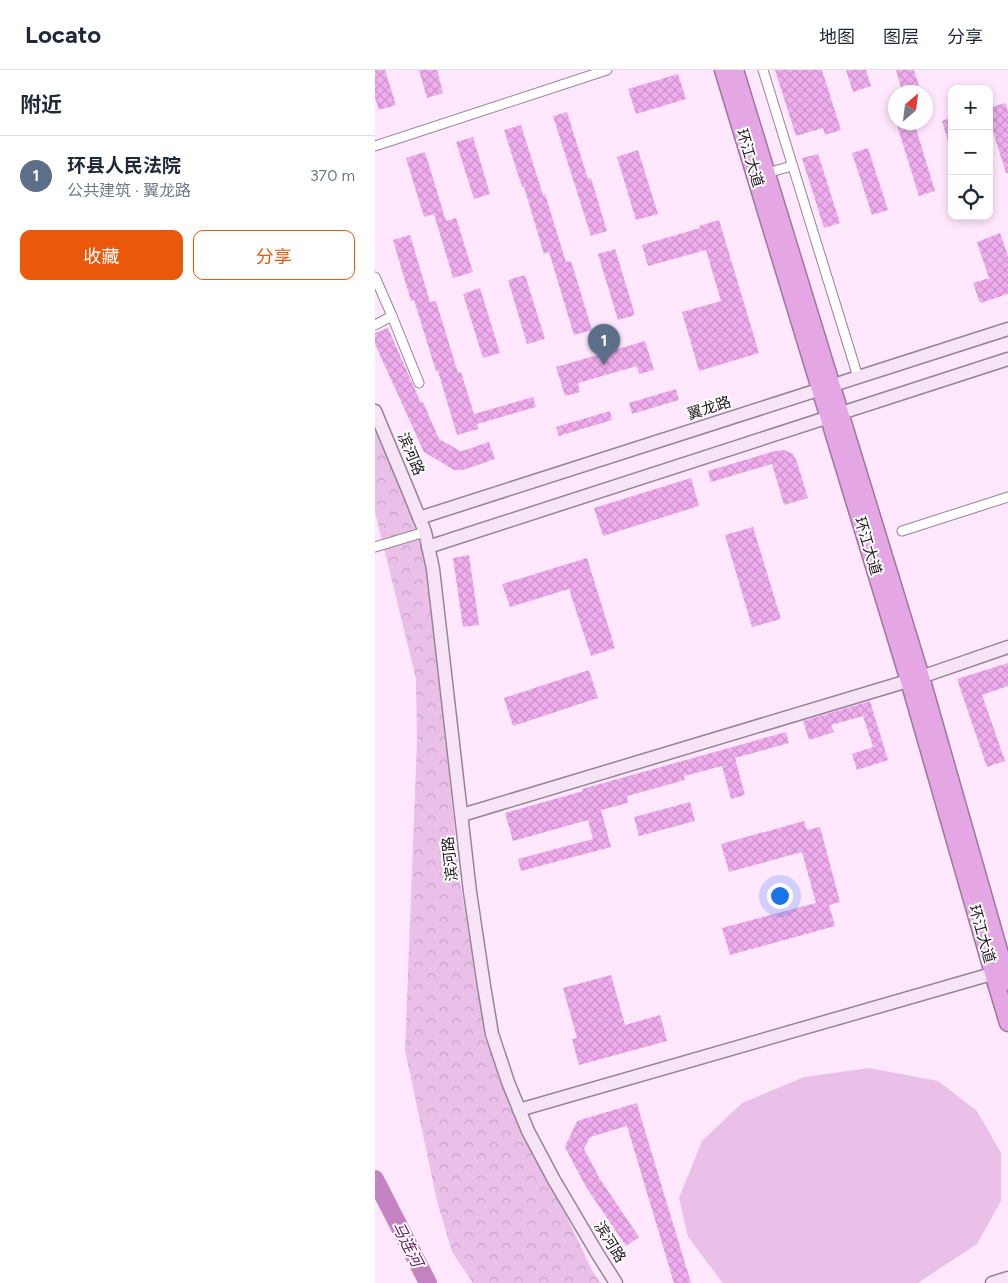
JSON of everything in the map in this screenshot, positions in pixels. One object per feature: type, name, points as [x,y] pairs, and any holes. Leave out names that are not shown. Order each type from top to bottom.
[{"type":"highway","name":"环江大道","points":[[723,70],[826,388]]},
{"type":"highway","name":"环江大道","points":[[735,70],[767,173],[834,415],[1003,974],[1008,1023]]},
{"type":"main road","name":"翼龙路","points":[[419,518],[1008,329]]},
{"type":"main road","points":[[428,547],[1008,359]]},
{"type":"main road","name":"滨河路","points":[[375,411],[425,532],[433,569],[471,902],[492,1034],[508,1082],[528,1131],[553,1180],[616,1283]]},
{"type":"main road","points":[[462,816],[915,679],[1008,647]]},
{"type":"main road","points":[[519,1110],[1003,974]]},
{"type":"main road","points":[[992,1283],[1008,1278]]},
{"type":"street","points":[[375,146],[607,70]]},
{"type":"street","points":[[763,70],[858,377]]},
{"type":"street","points":[[767,173],[792,166]]},
{"type":"street","points":[[375,277],[419,383]]},
{"type":"street","points":[[375,325],[392,316]]},
{"type":"street","points":[[902,531],[1008,498]]},
{"type":"street","points":[[375,547],[425,532]]},
{"type":"green space","points":[[375,425],[400,482],[428,569],[460,882],[484,1023],[553,1188],[594,1274],[601,1283],[473,1283],[452,1252],[437,1201],[405,1050],[417,741],[416,679],[375,512]]},
{"type":"green space","points":[[869,1068],[938,1081],[977,1111],[1001,1153],[1001,1201],[977,1244],[918,1283],[722,1282],[688,1237],[679,1198],[702,1141],[742,1103],[804,1077]]},
{"type":"building","points":[[375,70],[385,70],[396,105],[379,110],[375,98]]},
{"type":"building","points":[[419,70],[437,70],[443,93],[427,98]]},
{"type":"building","points":[[775,70],[822,70],[841,130],[825,135],[823,128],[796,136]]},
{"type":"building","points":[[846,70],[866,70],[871,86],[853,92]]},
{"type":"building","points":[[896,70],[914,70],[919,85],[900,85]]},
{"type":"building","points":[[678,74],[686,99],[636,114],[628,89]]},
{"type":"building","points":[[1005,103],[1008,111],[1008,173],[1006,173],[993,132],[993,107]]},
{"type":"building","points":[[567,112],[588,179],[591,178],[607,231],[591,236],[553,116]]},
{"type":"building","points":[[948,119],[948,141],[942,121]]},
{"type":"building","points":[[521,125],[566,262],[571,261],[592,330],[574,335],[549,252],[544,254],[524,187],[522,187],[504,130]]},
{"type":"building","points":[[898,130],[916,130],[935,191],[919,196]]},
{"type":"building","points":[[473,137],[490,194],[474,199],[456,142]]},
{"type":"building","points":[[868,148],[888,210],[872,215],[852,153]]},
{"type":"building","points":[[638,150],[658,214],[636,220],[617,157]]},
{"type":"building","points":[[425,152],[446,221],[456,218],[473,272],[453,278],[434,214],[424,217],[406,158]]},
{"type":"building","points":[[818,154],[840,223],[824,228],[802,158]]},
{"type":"building","points":[[719,220],[759,353],[699,371],[682,312],[721,301],[706,250],[648,266],[642,245],[700,228],[699,226]]},
{"type":"building","points":[[1000,233],[1008,256],[1008,294],[980,303],[973,283],[989,278],[977,242]]},
{"type":"building","points":[[410,235],[430,302],[436,301],[458,373],[461,372],[474,414],[533,397],[536,407],[477,424],[478,429],[457,435],[414,300],[411,301],[393,240]]},
{"type":"building","points":[[615,249],[635,315],[618,320],[598,254]]},
{"type":"building","points":[[525,275],[545,339],[527,344],[508,280]]},
{"type":"building","points":[[480,288],[500,353],[483,358],[463,294]]},
{"type":"building","points":[[388,328],[439,439],[462,452],[489,442],[495,459],[463,470],[454,470],[424,452],[375,344],[375,333]]},
{"type":"building","points":[[645,341],[654,370],[639,374],[637,366],[578,383],[580,392],[565,396],[556,367]]},
{"type":"building","points":[[676,389],[679,400],[632,414],[629,403]]},
{"type":"building","points":[[610,411],[612,420],[559,436],[556,427]]},
{"type":"building","points":[[784,450],[793,454],[797,462],[808,498],[784,505],[772,464],[711,482],[708,471]]},
{"type":"building","points":[[691,478],[699,506],[603,536],[594,508]]},
{"type":"building","points":[[753,527],[781,619],[752,627],[725,535]]},
{"type":"building","points":[[469,555],[479,625],[463,627],[453,558]]},
{"type":"building","points":[[587,558],[615,648],[591,656],[569,589],[510,607],[502,584]]},
{"type":"building","points":[[1008,663],[1008,686],[982,695],[1005,761],[987,767],[957,679]]},
{"type":"building","points":[[589,670],[598,698],[513,726],[504,698]]},
{"type":"building","points":[[870,701],[888,760],[857,770],[852,754],[873,747],[863,716],[831,725],[834,732],[809,740],[803,721]]},
{"type":"building","points":[[786,732],[789,743],[735,758],[745,795],[731,799],[722,766],[684,776],[685,780],[627,796],[628,803],[601,810],[611,847],[521,871],[518,859],[593,839],[588,820],[513,841],[505,813],[583,791],[582,789]]},
{"type":"building","points":[[690,802],[695,821],[639,836],[634,817]]},
{"type":"building","points":[[804,821],[807,830],[820,827],[840,902],[829,905],[835,926],[730,955],[722,928],[816,903],[802,852],[729,872],[721,844]]},
{"type":"building","points":[[611,975],[625,1025],[660,1015],[667,1041],[579,1065],[572,1039],[577,1038],[563,988]]},
{"type":"building","points":[[637,1103],[691,1283],[674,1283],[627,1126],[590,1137],[584,1149],[600,1179],[639,1237],[626,1246],[586,1187],[565,1147],[577,1121]]},
{"type":"waterway","name":"马连河","points":[[375,1179],[428,1283]]},
{"type":"place","name":"环县人民法院","points":[[604,365]]}]
